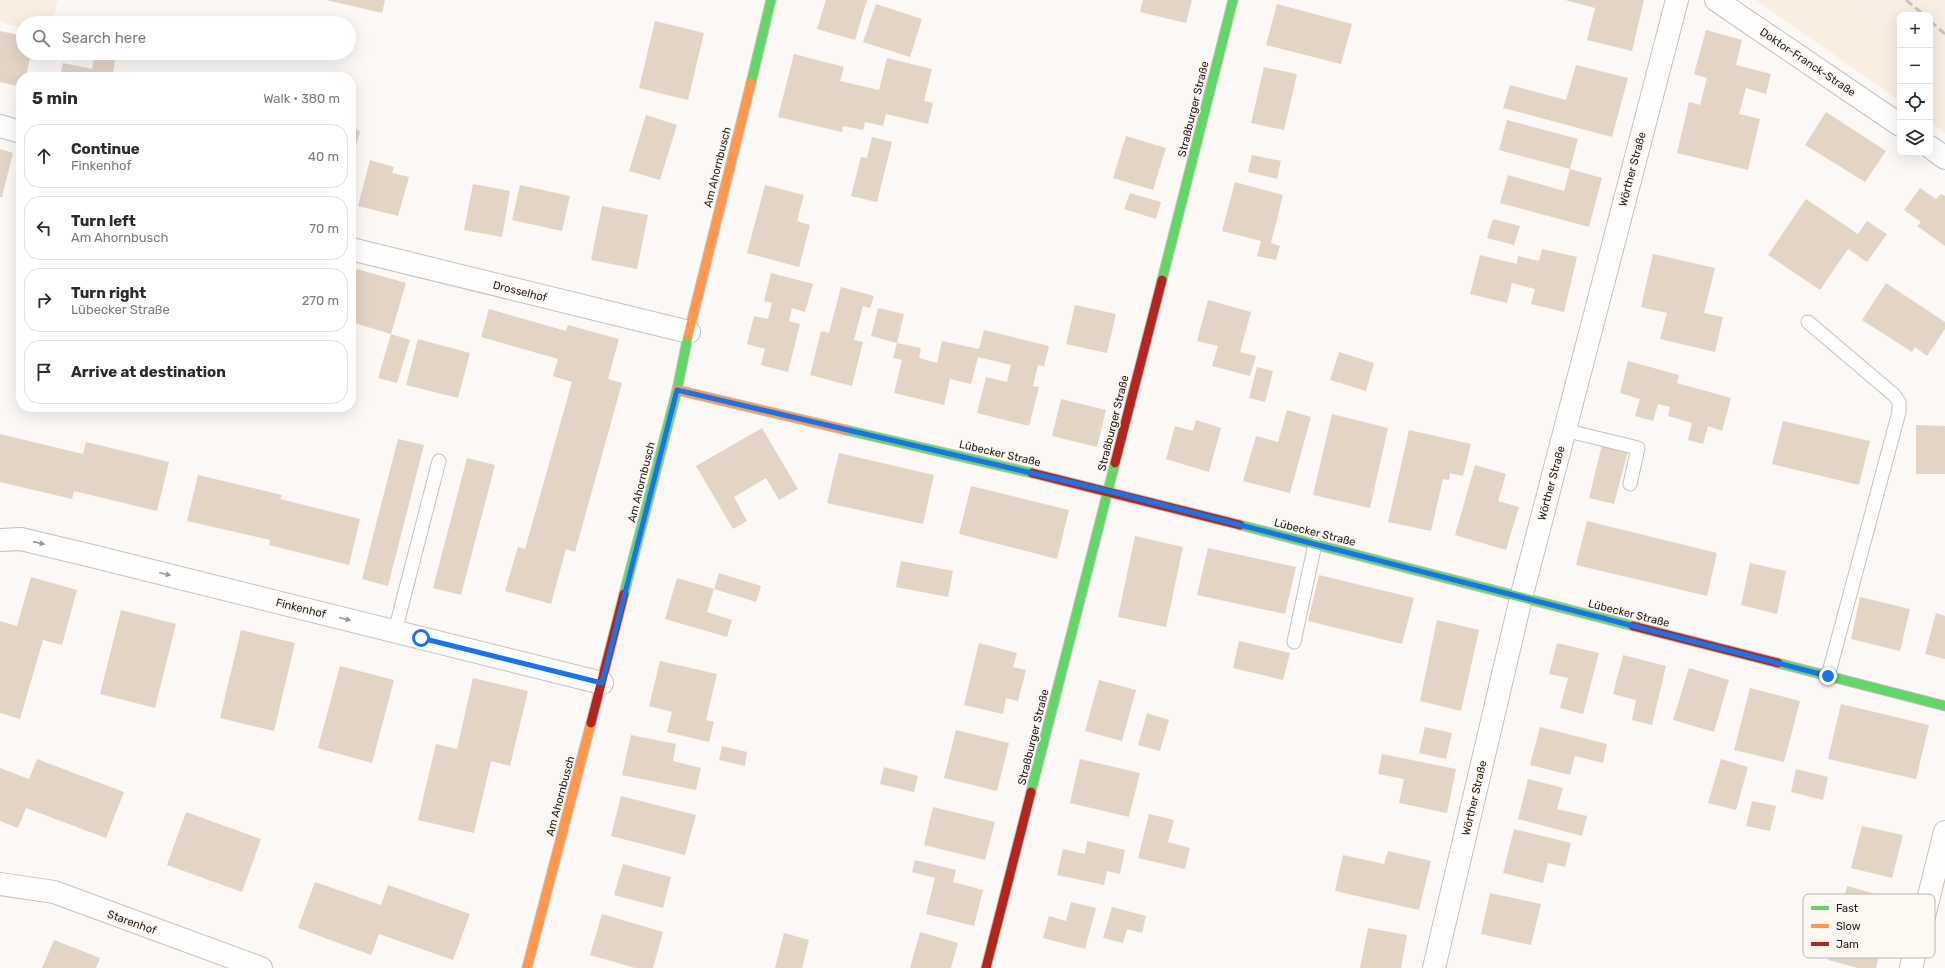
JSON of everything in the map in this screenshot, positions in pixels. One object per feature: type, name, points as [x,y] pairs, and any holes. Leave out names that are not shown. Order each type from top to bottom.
[{"type":"street","name":"Am Ahornbusch","points":[[527,968],[677,390],[689,332],[771,0]]},
{"type":"street","name":"Straßburger Straße","points":[[986,968],[1233,0]]},
{"type":"street","name":"Wörther Straße","points":[[1434,968],[1521,598],[1677,0]]},
{"type":"street","name":"Doktor-Franck-Straße","points":[[1716,0],[1897,123]]},
{"type":"street","points":[[0,126],[16,131]]},
{"type":"street","points":[[1933,149],[1945,158]]},
{"type":"street","name":"Drosselhof","points":[[356,250],[689,332]]},
{"type":"street","name":"Lübecker Straße","points":[[677,390],[1108,491],[1945,706]]},
{"type":"street","name":"Finkenhof","points":[[0,540],[21,539],[74,551],[602,683]]},
{"type":"street","points":[[1930,894],[1945,832]]},
{"type":"street","name":"Starenhof","points":[[0,884],[54,892],[261,968]]},
{"type":"street","points":[[1911,968],[1914,958]]},
{"type":"lane","points":[[1808,322],[1894,394],[1899,402],[1899,412],[1828,676]]},
{"type":"lane","points":[[1564,430],[1638,448],[1630,484]]},
{"type":"lane","points":[[395,631],[439,461]]},
{"type":"lane","points":[[1294,642],[1315,544]]},
{"type":"shaded area","points":[[0,0],[58,0],[54,16],[16,16],[16,26],[0,22]]},
{"type":"shaded area","points":[[1756,0],[1839,0],[1897,47],[1897,99]]},
{"type":"shaded area","points":[[1839,0],[1945,0],[1945,86],[1933,76],[1933,12],[1897,12],[1897,47]]},
{"type":"shaded area","points":[[1933,76],[1945,86],[1945,133],[1933,124]]},
{"type":"building","points":[[326,0],[385,0],[382,13]]},
{"type":"building","points":[[826,0],[867,0],[855,40],[817,29]]},
{"type":"building","points":[[1143,0],[1192,0],[1186,23],[1140,12]]},
{"type":"building","points":[[1565,0],[1644,0],[1632,51],[1587,40],[1595,8]]},
{"type":"building","points":[[876,4],[922,19],[910,57],[863,42]]},
{"type":"building","points":[[1277,4],[1352,24],[1341,64],[1266,45]]},
{"type":"building","points":[[655,21],[704,33],[688,100],[639,88]]},
{"type":"building","points":[[1706,30],[1742,40],[1736,65],[1771,74],[1766,94],[1746,88],[1739,114],[1760,119],[1748,170],[1677,153],[1689,102],[1700,105],[1707,78],[1694,74]]},
{"type":"building","points":[[0,31],[16,34],[16,60],[30,60],[27,72],[16,72],[16,86],[0,82]]},
{"type":"building","points":[[794,54],[844,67],[840,81],[879,90],[887,58],[932,69],[924,101],[933,103],[928,124],[886,114],[883,126],[865,122],[863,130],[843,126],[842,132],[778,117]]},
{"type":"building","points":[[94,60],[115,60],[113,72],[61,72],[63,63],[92,69]]},
{"type":"building","points":[[1576,65],[1628,78],[1612,137],[1503,108],[1510,85],[1566,100]]},
{"type":"building","points":[[1264,67],[1297,74],[1284,130],[1251,123]]},
{"type":"building","points":[[1826,112],[1886,151],[1865,182],[1805,145]]},
{"type":"building","points":[[646,115],[677,125],[660,180],[629,171]]},
{"type":"building","points":[[1507,120],[1578,139],[1570,169],[1499,150]]},
{"type":"building","points":[[356,130],[360,131],[356,146]]},
{"type":"building","points":[[1126,136],[1166,148],[1153,190],[1113,178]]},
{"type":"building","points":[[872,137],[892,142],[877,202],[851,196],[861,157],[867,158]]},
{"type":"building","points":[[0,149],[13,153],[2,197],[0,197]]},
{"type":"building","points":[[1252,155],[1281,161],[1277,179],[1248,172]]},
{"type":"building","points":[[370,160],[394,167],[392,173],[409,177],[398,216],[358,206]]},
{"type":"building","points":[[1570,169],[1602,178],[1589,227],[1500,203],[1508,175],[1564,191]]},
{"type":"building","points":[[1235,182],[1283,195],[1271,243],[1280,246],[1276,260],[1257,256],[1261,241],[1222,231]]},
{"type":"building","points":[[473,184],[510,191],[502,237],[464,230]]},
{"type":"building","points":[[520,185],[570,196],[562,231],[512,220]]},
{"type":"building","points":[[765,185],[804,195],[797,221],[810,225],[799,267],[747,253]]},
{"type":"building","points":[[1920,188],[1936,199],[1941,194],[1945,196],[1945,246],[1917,226],[1921,222],[1904,210]]},
{"type":"building","points":[[1130,193],[1161,202],[1156,219],[1124,209]]},
{"type":"building","points":[[1806,199],[1858,234],[1867,221],[1887,234],[1867,262],[1848,249],[1820,290],[1768,255]]},
{"type":"building","points":[[602,206],[648,215],[637,269],[591,260]]},
{"type":"building","points":[[1493,219],[1520,226],[1514,245],[1487,238]]},
{"type":"building","points":[[1542,249],[1577,257],[1564,312],[1531,304],[1535,289],[1512,283],[1507,303],[1470,294],[1480,255],[1517,264],[1518,256],[1539,261]]},
{"type":"building","points":[[1653,254],[1715,268],[1704,313],[1723,317],[1715,352],[1660,339],[1667,313],[1641,307]]},
{"type":"building","points":[[357,269],[406,283],[391,334],[356,324]]},
{"type":"building","points":[[771,273],[813,284],[805,312],[792,308],[789,321],[800,324],[788,372],[761,365],[765,349],[747,344],[754,316],[768,319],[772,303],[764,301]]},
{"type":"building","points":[[1886,283],[1945,322],[1945,329],[1927,356],[1915,347],[1912,352],[1862,320]]},
{"type":"building","points":[[841,287],[874,296],[870,308],[863,306],[854,340],[863,342],[852,386],[810,375],[821,331],[829,333]]},
{"type":"building","points":[[1208,300],[1251,312],[1240,352],[1256,356],[1250,376],[1212,366],[1218,346],[1197,341]]},
{"type":"building","points":[[1075,305],[1116,314],[1107,353],[1066,344]]},
{"type":"building","points":[[878,308],[904,314],[897,343],[871,336]]},
{"type":"building","points":[[489,309],[566,331],[568,325],[619,339],[608,379],[622,383],[575,552],[566,549],[551,604],[505,591],[518,547],[525,549],[572,382],[553,376],[558,359],[481,337]]},
{"type":"building","points":[[984,330],[1049,346],[1044,366],[1038,365],[1033,386],[1039,387],[1029,426],[977,413],[986,377],[1007,382],[1011,365],[978,357],[971,384],[950,379],[944,405],[894,393],[902,360],[893,358],[897,343],[921,348],[919,358],[937,363],[942,341],[979,349]]},
{"type":"building","points":[[391,334],[410,340],[397,383],[378,378]]},
{"type":"building","points":[[418,339],[470,353],[458,398],[406,385]]},
{"type":"building","points":[[1339,352],[1374,363],[1366,391],[1330,380]]},
{"type":"building","points":[[1628,361],[1679,375],[1677,383],[1731,398],[1722,431],[1708,426],[1703,444],[1688,440],[1692,423],[1668,416],[1670,407],[1658,404],[1653,421],[1635,416],[1640,399],[1620,393]]},
{"type":"building","points":[[1257,367],[1273,371],[1265,402],[1249,398]]},
{"type":"building","points":[[1061,399],[1106,410],[1097,447],[1052,436]]},
{"type":"building","points":[[1287,410],[1311,417],[1290,493],[1243,481],[1256,436],[1278,442]]},
{"type":"building","points":[[1332,414],[1388,428],[1370,508],[1313,495]]},
{"type":"building","points":[[1196,420],[1221,428],[1209,472],[1166,459],[1175,426],[1193,431]]},
{"type":"building","points":[[1783,421],[1870,441],[1859,485],[1772,464]]},
{"type":"building","points":[[1916,425],[1945,426],[1945,474],[1916,474]]},
{"type":"building","points":[[762,428],[798,489],[779,500],[766,478],[734,497],[747,521],[733,529],[696,466]]},
{"type":"building","points":[[1409,430],[1471,444],[1463,476],[1450,473],[1449,480],[1443,479],[1431,531],[1388,522]]},
{"type":"building","points":[[0,434],[83,454],[86,442],[169,462],[157,511],[74,491],[72,499],[0,482]]},
{"type":"building","points":[[398,439],[424,445],[388,586],[362,579]]},
{"type":"building","points":[[1602,445],[1628,451],[1614,504],[1589,498]]},
{"type":"building","points":[[839,453],[934,475],[923,524],[827,503]]},
{"type":"building","points":[[467,458],[495,465],[461,595],[433,588]]},
{"type":"building","points":[[1475,465],[1506,474],[1498,501],[1519,507],[1506,550],[1455,535]]},
{"type":"building","points":[[198,475],[282,495],[280,499],[360,519],[349,565],[269,545],[270,540],[187,521]]},
{"type":"building","points":[[971,486],[1069,510],[1057,559],[959,534]]},
{"type":"building","points":[[1587,521],[1717,553],[1707,596],[1576,565]]},
{"type":"building","points":[[1135,536],[1183,547],[1166,627],[1118,617]]},
{"type":"building","points":[[1208,548],[1296,567],[1285,614],[1197,595]]},
{"type":"building","points":[[901,561],[953,571],[948,597],[896,587]]},
{"type":"building","points":[[1750,563],[1786,571],[1777,614],[1741,605]]},
{"type":"building","points":[[719,573],[761,586],[756,602],[714,589]]},
{"type":"building","points":[[1319,575],[1414,598],[1402,644],[1308,621]]},
{"type":"building","points":[[31,577],[77,590],[62,645],[43,640],[20,719],[0,713],[0,621],[17,626]]},
{"type":"building","points":[[677,578],[714,589],[707,612],[732,620],[727,637],[665,619]]},
{"type":"building","points":[[1860,597],[1910,609],[1900,651],[1851,639]]},
{"type":"building","points":[[121,610],[176,624],[155,708],[100,694]]},
{"type":"building","points":[[1936,613],[1945,616],[1945,659],[1925,654]]},
{"type":"building","points":[[1437,620],[1479,630],[1461,711],[1420,701]]},
{"type":"building","points":[[241,630],[295,643],[274,731],[220,718]]},
{"type":"building","points":[[1239,641],[1290,653],[1283,680],[1233,668]]},
{"type":"building","points":[[979,643],[1017,653],[1013,667],[1026,670],[1018,701],[1006,698],[1003,714],[964,705]]},
{"type":"building","points":[[1557,643],[1599,653],[1583,714],[1560,708],[1568,678],[1549,674]]},
{"type":"building","points":[[1623,655],[1666,666],[1652,725],[1632,720],[1636,700],[1613,694]]},
{"type":"building","points":[[660,661],[717,674],[706,720],[714,722],[709,742],[667,732],[672,712],[649,706]]},
{"type":"building","points":[[340,666],[394,680],[372,763],[318,748]]},
{"type":"building","points":[[1689,668],[1729,680],[1714,732],[1673,720]]},
{"type":"building","points":[[473,678],[528,691],[510,766],[491,761],[474,833],[418,820],[436,744],[457,749]]},
{"type":"building","points":[[1099,680],[1136,690],[1122,741],[1085,731]]},
{"type":"building","points":[[1750,688],[1800,701],[1784,762],[1734,750]]},
{"type":"building","points":[[1841,704],[1929,725],[1916,779],[1828,759]]},
{"type":"building","points":[[1147,713],[1169,720],[1160,751],[1138,745]]},
{"type":"building","points":[[1425,727],[1452,733],[1446,759],[1419,753]]},
{"type":"building","points":[[1540,727],[1607,744],[1603,763],[1575,756],[1570,775],[1530,765]]},
{"type":"building","points":[[956,730],[1009,743],[997,791],[944,778]]},
{"type":"building","points":[[631,735],[676,744],[673,761],[701,768],[696,790],[622,775]]},
{"type":"building","points":[[722,746],[747,752],[745,766],[719,760]]},
{"type":"building","points":[[1382,754],[1456,769],[1447,813],[1399,803],[1404,779],[1378,774]]},
{"type":"building","points":[[37,759],[124,792],[106,838],[26,808],[18,828],[0,821],[0,768],[29,779]]},
{"type":"building","points":[[1080,759],[1140,773],[1129,817],[1070,803]]},
{"type":"building","points":[[1721,759],[1748,767],[1736,810],[1708,803]]},
{"type":"building","points":[[884,767],[918,776],[914,792],[880,784]]},
{"type":"building","points":[[1796,769],[1828,777],[1823,800],[1791,792]]},
{"type":"building","points":[[1528,779],[1563,788],[1557,809],[1587,816],[1582,836],[1518,819]]},
{"type":"building","points":[[621,796],[696,815],[685,855],[611,836]]},
{"type":"building","points":[[1752,801],[1776,806],[1770,831],[1746,826]]},
{"type":"building","points":[[933,807],[995,822],[985,860],[924,845]]},
{"type":"building","points":[[186,812],[261,839],[242,892],[167,865]]},
{"type":"building","points":[[1149,814],[1174,820],[1168,842],[1190,848],[1185,869],[1138,858]]},
{"type":"building","points":[[1862,826],[1903,835],[1892,878],[1851,868]]},
{"type":"building","points":[[1514,829],[1571,843],[1565,867],[1548,863],[1543,883],[1503,873]]},
{"type":"building","points":[[1087,841],[1125,850],[1120,874],[1107,871],[1104,885],[1057,875],[1063,849],[1085,854]]},
{"type":"building","points":[[1388,851],[1431,861],[1419,910],[1335,891],[1343,855],[1384,864]]},
{"type":"building","points":[[915,860],[956,870],[953,882],[983,890],[974,926],[926,914],[935,878],[912,872]]},
{"type":"building","points":[[623,864],[671,877],[663,908],[614,895]]},
{"type":"building","points":[[315,882],[381,905],[388,885],[470,914],[453,960],[379,934],[371,955],[298,928]]},
{"type":"building","points":[[1847,886],[1876,894],[1845,894]]},
{"type":"building","points":[[1490,893],[1541,904],[1531,945],[1481,934]]},
{"type":"building","points":[[1071,902],[1096,908],[1085,949],[1043,938],[1049,916],[1066,921]]},
{"type":"building","points":[[1112,907],[1146,916],[1142,933],[1127,929],[1123,943],[1103,938]]},
{"type":"building","points":[[602,914],[663,932],[653,968],[635,968],[590,955]]},
{"type":"building","points":[[1368,928],[1407,935],[1401,968],[1360,968]]},
{"type":"building","points":[[920,932],[958,943],[951,968],[910,968]]},
{"type":"building","points":[[784,933],[809,940],[802,968],[775,968]]},
{"type":"building","points":[[54,940],[100,958],[96,968],[42,968]]},
{"type":"building","points":[[1829,958],[1879,958],[1876,968],[1858,968],[1828,960]]},
{"type":"railway","points":[[1906,0],[1920,12]]},
{"type":"railway","points":[[1933,24],[1945,34]]},
{"type":"traffic: fast","points":[[751,83],[771,0]]},
{"type":"traffic: fast","points":[[1162,280],[1233,0]]},
{"type":"traffic: fast","points":[[624,594],[677,390],[688,336]]},
{"type":"traffic: fast","points":[[846,430],[1032,473]]},
{"type":"traffic: fast","points":[[1031,792],[1115,463]]},
{"type":"traffic: fast","points":[[1240,525],[1633,626]]},
{"type":"traffic: fast","points":[[1778,663],[1945,706]]},
{"type":"traffic: slow","points":[[688,336],[751,83]]},
{"type":"traffic: slow","points":[[677,390],[846,430]]},
{"type":"traffic: slow","points":[[527,968],[591,723]]},
{"type":"traffic: jam","points":[[1115,463],[1162,280]]},
{"type":"traffic: jam","points":[[1032,473],[1240,525]]},
{"type":"traffic: jam","points":[[591,723],[624,594]]},
{"type":"traffic: jam","points":[[1633,626],[1778,663]]},
{"type":"traffic: jam","points":[[986,968],[1031,792]]},
{"type":"route","points":[[421,638],[602,683],[677,390],[1108,491],[1828,676]]}]
